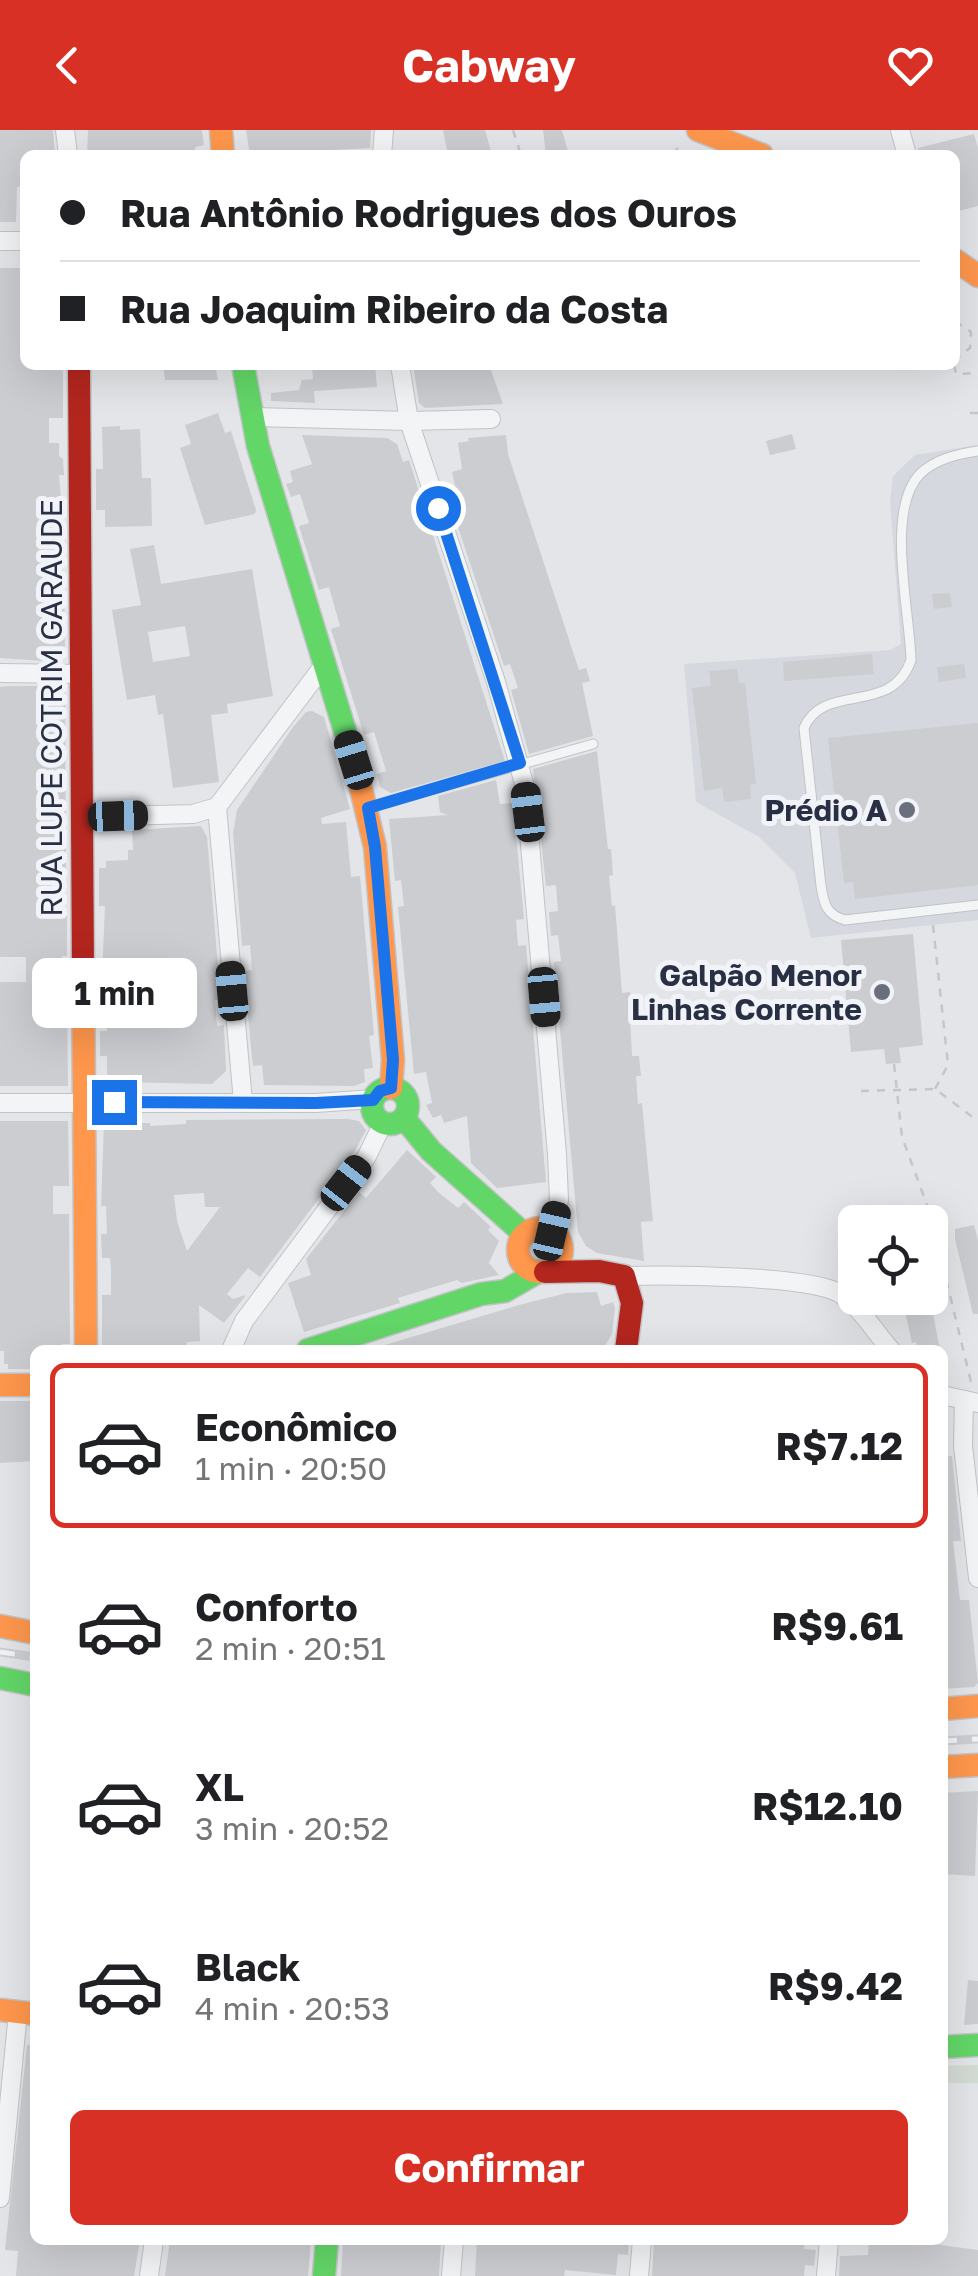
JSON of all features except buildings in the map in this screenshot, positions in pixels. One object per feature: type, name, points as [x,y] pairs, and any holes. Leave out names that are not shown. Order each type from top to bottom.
[{"type":"street","points":[[698,130],[749,150]]},
{"type":"street","name":"RUA LUPE COTRIM GARAUDE","points":[[79,370],[86,1345]]},
{"type":"street","points":[[244,370],[250,417],[368,808],[375,847],[393,1060],[382,1094],[372,1110],[431,1151],[520,1241],[525,1267],[542,1272],[600,1271],[624,1276],[670,1275],[818,1286],[847,1298],[886,1345]]},
{"type":"street","points":[[323,1345],[481,1294],[505,1290],[558,1264],[558,1154],[531,837],[520,763],[409,421],[401,370]]},
{"type":"street","points":[[250,417],[491,419]]},
{"type":"street","points":[[81,817],[193,814],[216,807],[324,665]]},
{"type":"street","points":[[0,673],[80,674]]},
{"type":"street","points":[[216,807],[243,1102]]},
{"type":"street","points":[[0,1103],[243,1102],[401,1092],[407,1102],[244,1321],[233,1345]]},
{"type":"street","points":[[481,1294],[496,1280],[520,1241],[537,1227],[557,1237],[600,1271]]},
{"type":"street","points":[[624,1276],[632,1303],[627,1345]]},
{"type":"street","points":[[0,1385],[30,1385]]},
{"type":"street","points":[[948,1396],[973,1402],[963,1446],[978,1578]]},
{"type":"street","points":[[0,1626],[30,1632]]},
{"type":"street","points":[[0,1678],[30,1684]]},
{"type":"street","points":[[948,1708],[978,1706]]},
{"type":"street","points":[[948,1767],[978,1765]]},
{"type":"street","points":[[0,2198],[18,2012]]},
{"type":"street","points":[[948,2046],[978,2045]]},
{"type":"street","points":[[149,2276],[153,2245]]},
{"type":"street","points":[[324,2276],[327,2245]]},
{"type":"street","points":[[451,2276],[454,2245]]},
{"type":"street","points":[[639,2276],[642,2245]]},
{"type":"street","points":[[826,2276],[829,2245]]},
{"type":"lane","points":[[978,451],[940,460],[921,472],[910,487],[903,511],[911,660],[905,676],[879,694],[818,710],[804,728],[820,886],[832,916],[845,920],[978,905]]},
{"type":"lane","points":[[368,808],[592,744]]},
{"type":"path","points":[[960,324],[971,332],[970,348],[960,357]]},
{"type":"path","points":[[955,370],[956,374],[978,372]]},
{"type":"path","points":[[970,414],[978,413]]},
{"type":"path","points":[[933,925],[948,1064],[935,1089]]},
{"type":"path","points":[[894,1064],[900,1090],[902,1138],[930,1212],[973,1402]]},
{"type":"path","points":[[861,1091],[935,1089],[978,1122]]},
{"type":"shaded area","points":[[978,445],[978,920],[811,938],[795,873],[759,837],[696,802],[684,664],[890,650],[901,644],[890,501],[893,476],[915,455]]},
{"type":"shaded area","points":[[978,2065],[978,2083],[948,2083],[948,2066]]},
{"type":"railway","points":[[0,1652],[30,1656]]},
{"type":"railway","points":[[948,1741],[978,1739]]},
{"type":"traffic: fast","points":[[244,370],[258,446],[355,764]]},
{"type":"traffic: fast","points":[[390,1088],[403,1093],[408,1106],[403,1119],[390,1124],[377,1119],[372,1106],[377,1093],[390,1088]]},
{"type":"traffic: fast","points":[[404,1118],[431,1151],[524,1234]]},
{"type":"traffic: fast","points":[[323,1345],[481,1294],[505,1291],[538,1272]]},
{"type":"traffic: fast","points":[[0,1678],[30,1684]]},
{"type":"traffic: fast","points":[[948,2047],[978,2045]]},
{"type":"traffic: fast","points":[[324,2276],[327,2245]]},
{"type":"traffic: slow","points":[[221,130],[223,150]]},
{"type":"traffic: slow","points":[[698,130],[749,150]]},
{"type":"traffic: slow","points":[[960,263],[978,276]]},
{"type":"traffic: slow","points":[[355,764],[375,847],[393,1060],[391,1088]]},
{"type":"traffic: slow","points":[[83,971],[86,1345]]},
{"type":"traffic: slow","points":[[540,1228],[556,1234],[562,1250],[556,1266],[540,1272],[524,1266],[518,1250],[524,1234],[540,1228]]},
{"type":"traffic: slow","points":[[0,1385],[30,1385]]},
{"type":"traffic: slow","points":[[0,1626],[30,1632]]},
{"type":"traffic: slow","points":[[948,1708],[978,1706]]},
{"type":"traffic: slow","points":[[948,1767],[978,1765]]},
{"type":"traffic: slow","points":[[0,2010],[30,2013]]},
{"type":"traffic: jam","points":[[79,370],[83,971]]},
{"type":"traffic: jam","points":[[545,1272],[599,1271],[624,1276],[632,1303],[627,1345]]},
{"type":"place","name":"Prédio A","points":[[907,810]]},
{"type":"place","name":"Galpão Menor Linhas Corrente","points":[[882,992]]},
{"type":"route","points":[[114,1102],[316,1103],[373,1100],[380,1091],[391,1088],[393,1060],[375,847],[368,808],[520,763],[438,508]]}]
